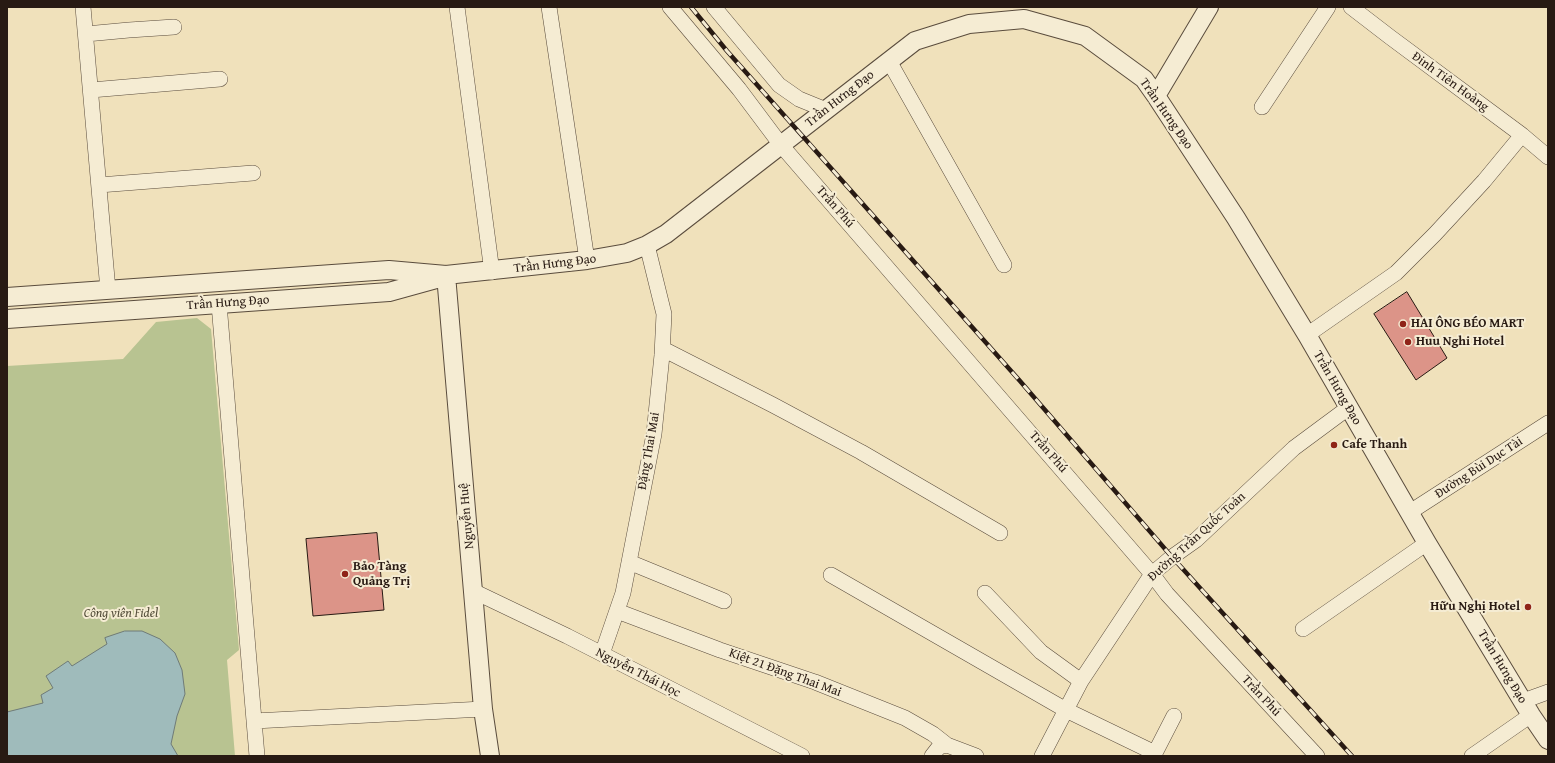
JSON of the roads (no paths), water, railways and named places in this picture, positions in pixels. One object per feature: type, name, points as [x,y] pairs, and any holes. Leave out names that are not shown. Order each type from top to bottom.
[{"type":"street","points":[[83,7],[108,290]]},
{"type":"street","points":[[457,7],[492,272]]},
{"type":"street","points":[[549,7],[587,260]]},
{"type":"street","name":"Trần Phú","points":[[670,7],[782,145],[1152,574],[1167,594],[1317,756]]},
{"type":"street","points":[[714,7],[779,85],[799,99],[826,110]]},
{"type":"street","points":[[1156,96],[1209,7]]},
{"type":"street","points":[[1262,107],[1328,7]]},
{"type":"street","name":"Đinh Tiên Hoàng","points":[[1351,7],[1546,153]]},
{"type":"street","name":"Trần Hưng Đạo","points":[[7,319],[389,292],[446,276],[492,272],[587,260],[627,253],[647,245],[666,234],[915,41],[969,24],[1024,19],[1085,36],[1144,79],[1236,218],[1427,543],[1548,740]]},
{"type":"street","points":[[86,34],[174,27]]},
{"type":"street","points":[[889,61],[1004,265]]},
{"type":"street","points":[[91,90],[220,79]]},
{"type":"street","points":[[1306,336],[1396,273],[1435,234],[1484,181],[1522,135]]},
{"type":"street","points":[[99,185],[252,173]]},
{"type":"street","name":"Đặng Thai Mai","points":[[602,654],[623,593],[654,434],[663,349],[664,314],[647,245]]},
{"type":"street","name":"Trần Hưng Đạo","points":[[7,297],[388,270],[446,276]]},
{"type":"street","name":"Nguyễn Huệ","points":[[446,276],[483,709],[490,756]]},
{"type":"street","points":[[219,304],[257,756]]},
{"type":"street","points":[[663,349],[773,404],[861,452],[1000,533]]},
{"type":"street","name":"Đường Trần Quốc Toản","points":[[1042,756],[1081,681],[1152,574],[1172,557],[1196,540],[1294,448],[1348,408]]},
{"type":"street","name":"Đường Bùi Dục Tài","points":[[1410,512],[1548,423]]},
{"type":"street","points":[[1303,629],[1427,543]]},
{"type":"street","points":[[629,562],[724,601]]},
{"type":"street","points":[[831,575],[1066,710],[1155,755],[1174,716]]},
{"type":"street","name":"Nguyễn Thái Học","points":[[473,592],[602,654],[802,756]]},
{"type":"street","points":[[985,593],[1041,652],[1081,681]]},
{"type":"street","name":"Kiệt 21 Đặng Thai Mai","points":[[617,611],[720,650],[815,682],[898,715],[933,734],[947,745]]},
{"type":"street","points":[[1472,756],[1527,708],[1548,692]]},
{"type":"street","points":[[254,721],[483,709]]},
{"type":"street","points":[[932,756],[939,747],[947,745],[976,756]]},
{"type":"water","points":[[125,631],[142,631],[160,639],[175,653],[182,670],[185,694],[177,716],[171,744],[178,756],[7,756],[7,712],[43,703],[41,695],[53,688],[46,676],[68,661],[72,666],[107,644],[105,638]]},
{"type":"railway","points":[[691,7],[727,51],[1020,381],[1172,557],[1352,756]]},
{"type":"place","name":"HAI ÔNG BÉO MART","points":[[1403,324]]},
{"type":"place","name":"Huu Nghi Hotel","points":[[1408,342]]},
{"type":"place","name":"Cafe Thanh","points":[[1334,445]]},
{"type":"place","name":"Bảo Tàng Quảng Trị","points":[[345,574]]},
{"type":"place","name":"Hữu Nghị Hotel","points":[[1528,607]]},
{"type":"park label","name":"Công viên Fidel","points":[[121,614]]}]
